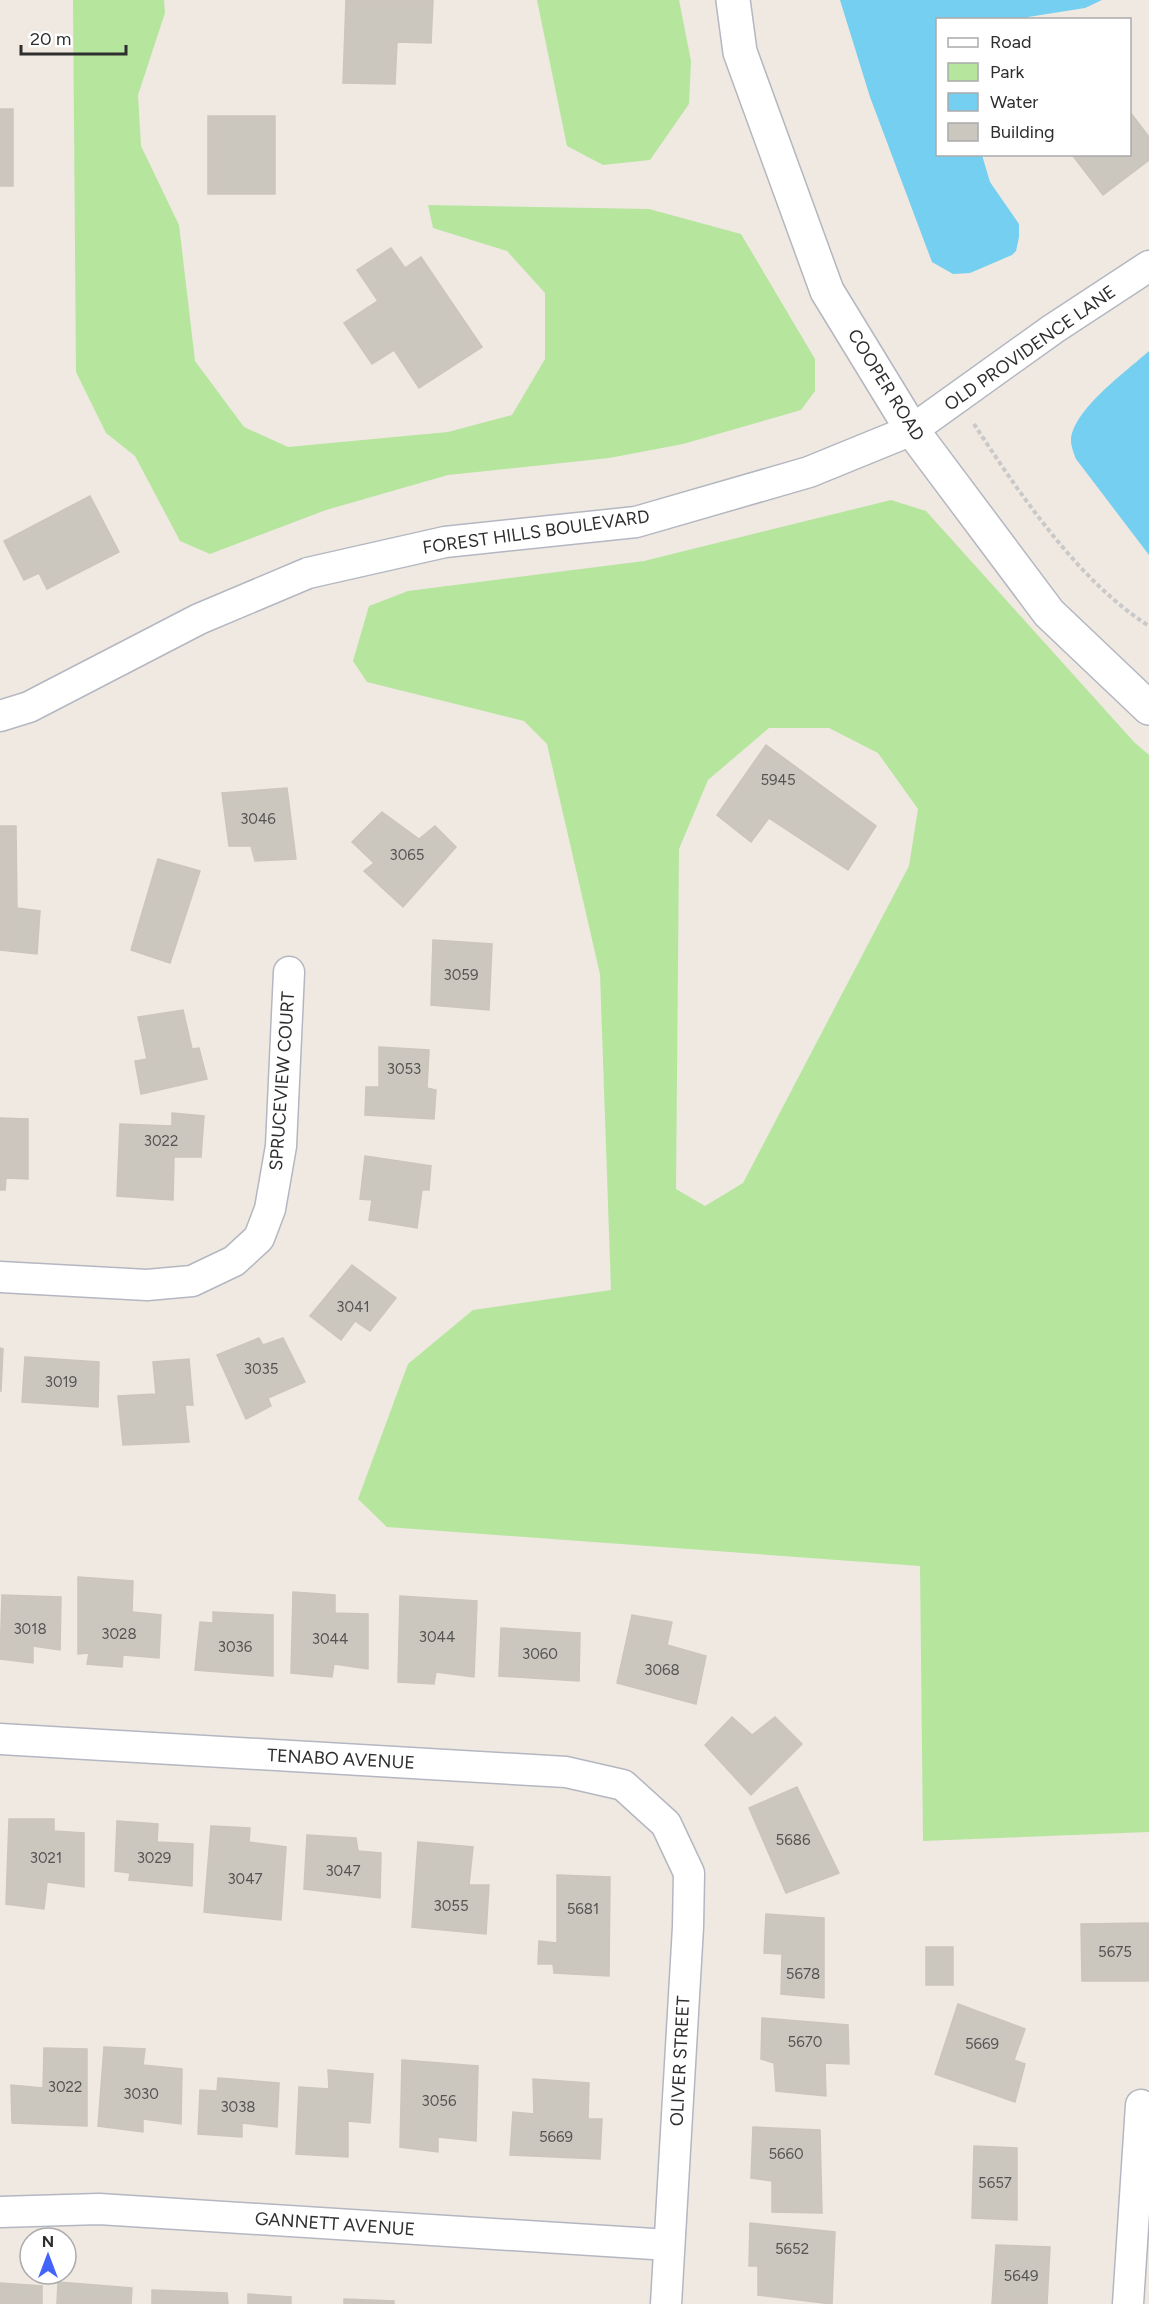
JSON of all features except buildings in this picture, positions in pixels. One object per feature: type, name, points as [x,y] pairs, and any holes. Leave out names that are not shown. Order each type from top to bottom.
[{"type":"street","name":"COOPER ROAD","points":[[733,0],[740,52],[827,291],[912,430],[1049,613],[1149,708]]},
{"type":"street","name":"OLD PROVIDENCE LANE","points":[[912,430],[1053,329],[1149,266]]},
{"type":"street","name":"FOREST HILLS BOULEVARD","points":[[0,716],[29,707],[221,608],[308,573],[445,542],[636,522],[809,472],[912,430]]},
{"type":"street","name":"SPRUCEVIEW COURT","points":[[0,1277],[147,1285],[192,1281],[234,1261],[259,1238],[270,1209],[281,1146],[289,972]]},
{"type":"street","name":"TENABO AVENUE","points":[[0,1740],[566,1772],[623,1785],[666,1824]]},
{"type":"street","name":"OLIVER STREET","points":[[666,1824],[689,1872],[666,2304]]},
{"type":"street","points":[[1128,2304],[1141,2105]]},
{"type":"street","name":"GANNETT AVENUE","points":[[0,2212],[99,2209],[669,2245]]},
{"type":"path","points":[[957,398],[1003,468],[1082,571],[1149,626]]},
{"type":"green space","points":[[73,0],[164,0],[165,13],[138,95],[141,146],[179,225],[195,361],[244,427],[288,447],[448,432],[512,415],[545,359],[545,293],[507,251],[433,228],[428,205],[649,209],[741,234],[815,359],[815,391],[801,410],[683,444],[609,458],[448,475],[326,510],[210,554],[180,541],[135,456],[106,433],[76,372]]},
{"type":"green space","points":[[537,0],[679,0],[691,61],[689,104],[650,160],[603,165],[567,146]]},
{"type":"green space","points":[[891,500],[926,511],[1134,742],[1149,755],[1149,1832],[923,1841],[920,1566],[387,1527],[358,1499],[408,1364],[473,1310],[611,1290],[600,974],[547,744],[524,721],[367,682],[353,661],[369,606],[408,591],[644,561]],"holes":[[[769,728],[829,728],[878,753],[918,809],[909,866],[743,1183],[705,1206],[676,1189],[679,849],[708,780]]]},
{"type":"water","points":[[840,0],[1102,0],[1085,8],[1026,18],[936,18],[936,156],[982,156],[990,182],[1019,224],[1016,251],[1012,255],[970,273],[953,274],[932,262],[870,97]]},
{"type":"water","points":[[1149,351],[1149,555],[1076,459],[1071,441],[1074,429],[1090,404]]}]
